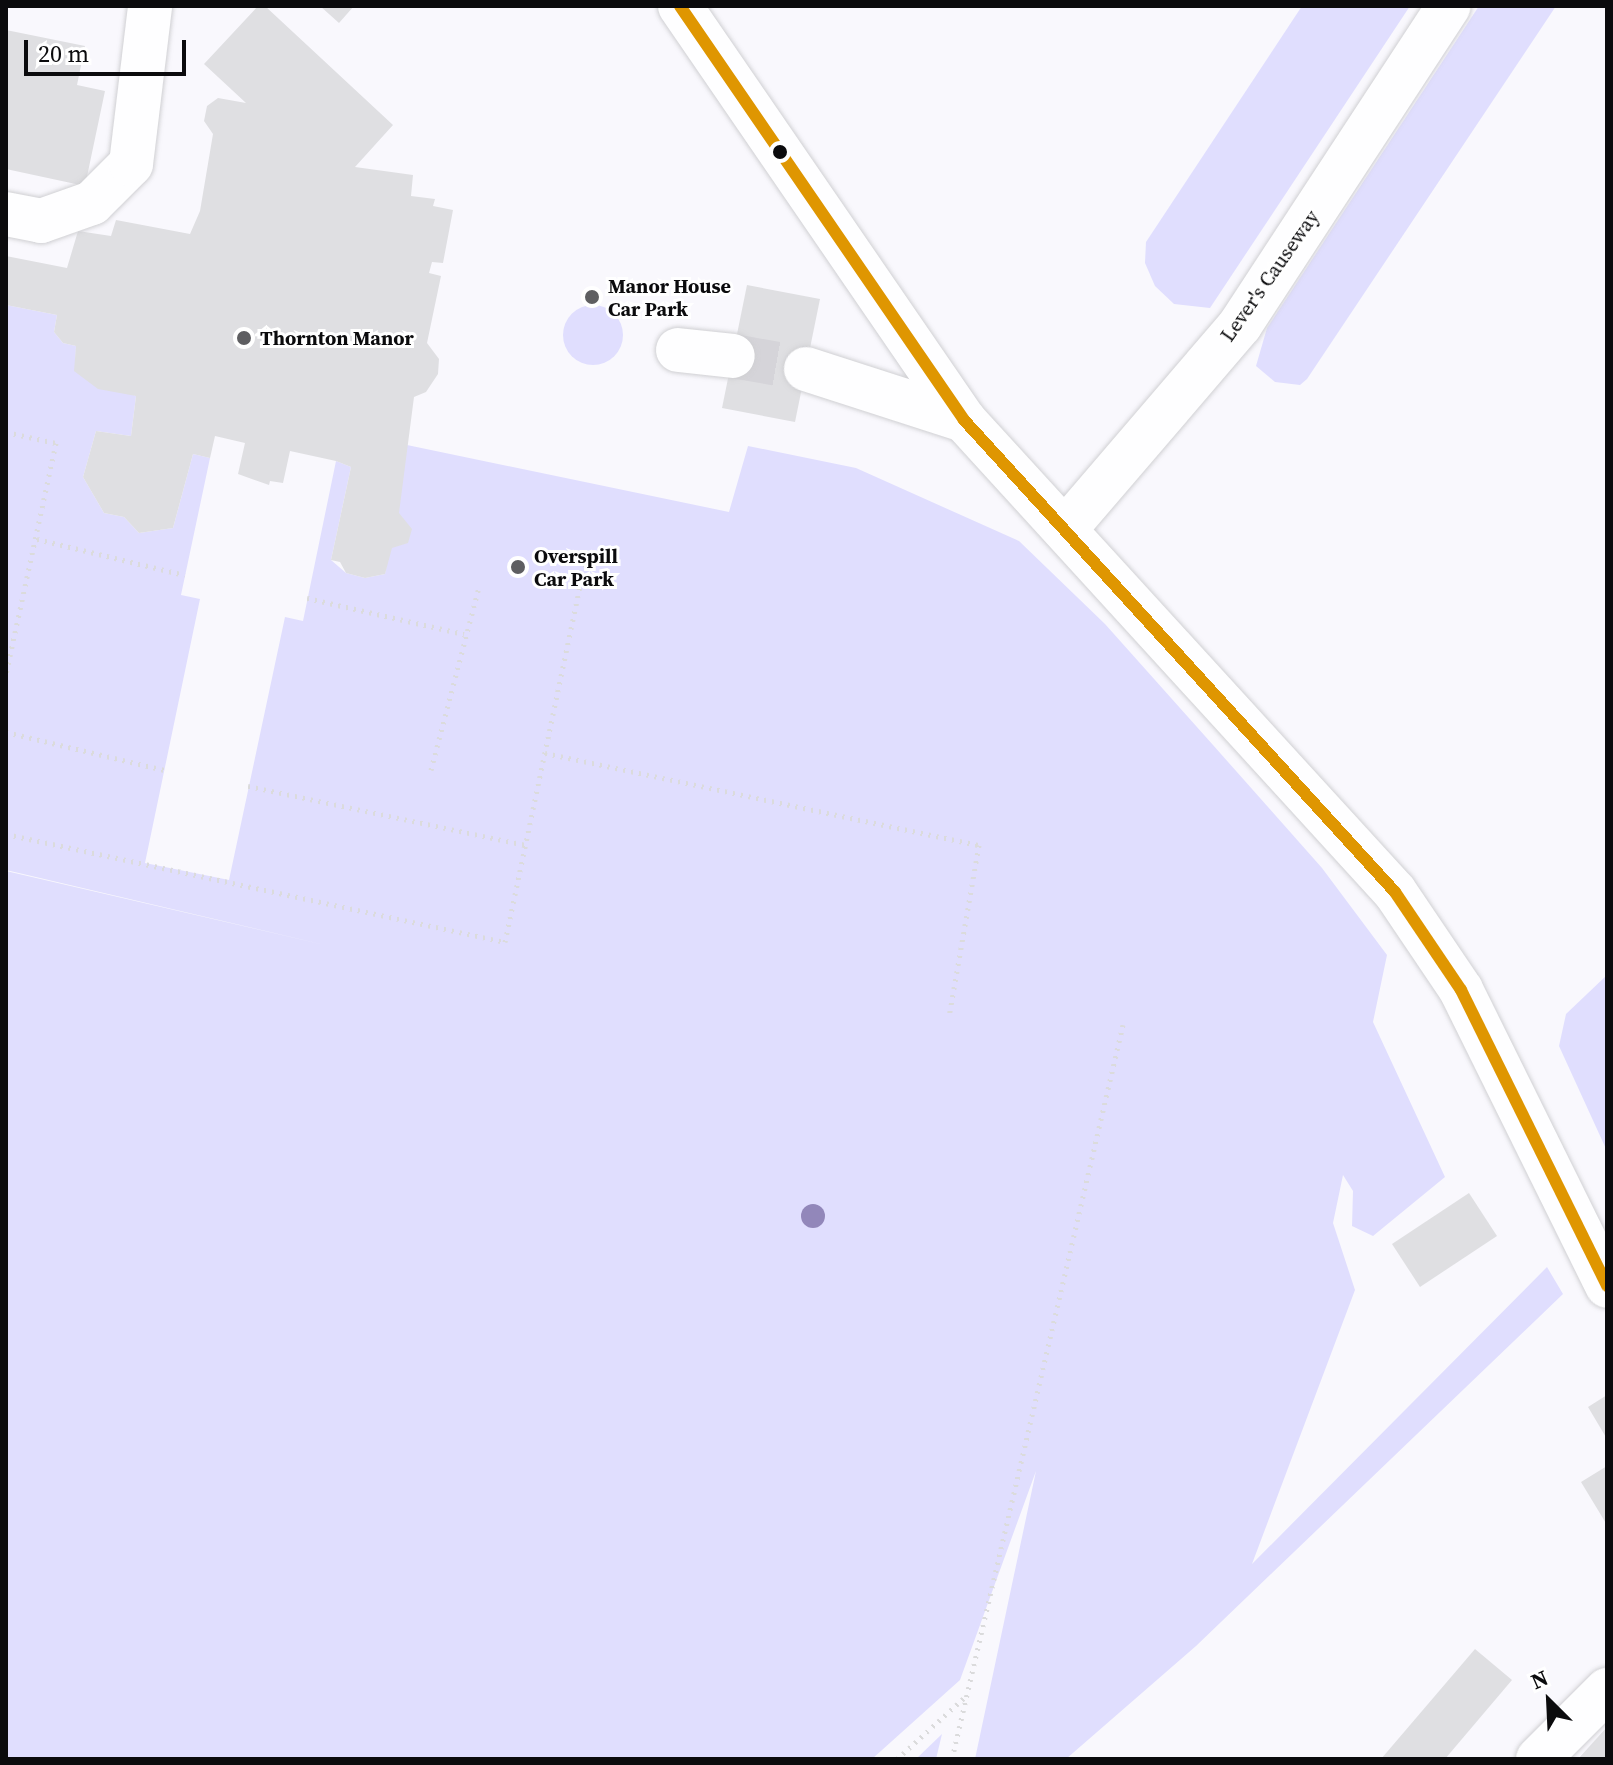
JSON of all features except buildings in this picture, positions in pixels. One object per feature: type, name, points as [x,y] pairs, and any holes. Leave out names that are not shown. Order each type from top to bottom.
[{"type":"street","points":[[6,214],[41,221],[92,203],[131,164],[150,6]]},
{"type":"street","points":[[680,6],[964,420],[1067,527],[1395,892],[1461,990],[1607,1286]]},
{"type":"street","name":"Lever's Causeway","points":[[1067,527],[1240,325],[1449,6]]},
{"type":"street","points":[[678,350],[733,356]]},
{"type":"street","points":[[806,369],[964,420]]},
{"type":"street","points":[[1538,1759],[1607,1690]]},
{"type":"path","points":[[6,432],[56,443],[6,675]]},
{"type":"path","points":[[37,539],[185,575]]},
{"type":"path","points":[[6,834],[505,942],[585,561]]},
{"type":"path","points":[[431,770],[464,634],[479,587]]},
{"type":"path","points":[[307,598],[464,634]]},
{"type":"path","points":[[6,732],[164,770]]},
{"type":"path","points":[[545,753],[979,845],[949,1017]]},
{"type":"path","points":[[248,786],[526,845]]},
{"type":"path","points":[[952,1759],[1123,1025]]},
{"type":"path","points":[[897,1759],[967,1695]]},
{"type":"shaded area","points":[[1302,6],[1410,6],[1210,308],[1174,304],[1155,286],[1145,263],[1146,242]]},
{"type":"shaded area","points":[[1479,6],[1556,6],[1307,379],[1300,385],[1275,382],[1256,366],[1267,328]]},
{"type":"shaded area","points":[[6,305],[57,315],[54,332],[63,343],[76,346],[75,371],[136,396],[131,436],[96,431],[83,477],[104,513],[124,517],[139,533],[173,528],[193,454],[210,458],[181,595],[200,599],[145,863],[229,880],[285,617],[303,621],[336,461],[351,467],[331,560],[346,573],[365,578],[385,574],[407,445],[729,512],[748,446],[856,468],[1019,541],[1105,624],[1213,745],[1322,868],[1387,955],[1373,1022],[1445,1177],[1373,1236],[1352,1226],[1353,1191],[1343,1175],[1333,1223],[1355,1290],[1252,1564],[1547,1267],[1563,1294],[1196,1646],[1066,1759],[975,1759],[1036,1471],[960,1680],[872,1759],[6,1759],[6,871],[329,946],[6,870]]},
{"type":"shaded area","points":[[593,305],[604,307],[614,314],[621,324],[621,346],[614,356],[604,363],[593,365],[582,363],[572,356],[565,346],[563,335],[565,324],[572,314],[582,307]]},
{"type":"shaded area","points":[[1607,975],[1607,1151],[1559,1046],[1566,1014]]},
{"type":"shaded area","points":[[942,1734],[936,1759],[916,1759]]},
{"type":"tunnel","points":[[733,356],[806,369]]},
{"type":"transit line","points":[[680,6],[964,420],[1395,892],[1461,990],[1607,1286]]},
{"type":"place","name":"Manor House Car Park","points":[[592,297]]},
{"type":"place","name":"Thornton Manor","points":[[244,338]]},
{"type":"place","name":"Overspill Car Park","points":[[518,567]]}]
